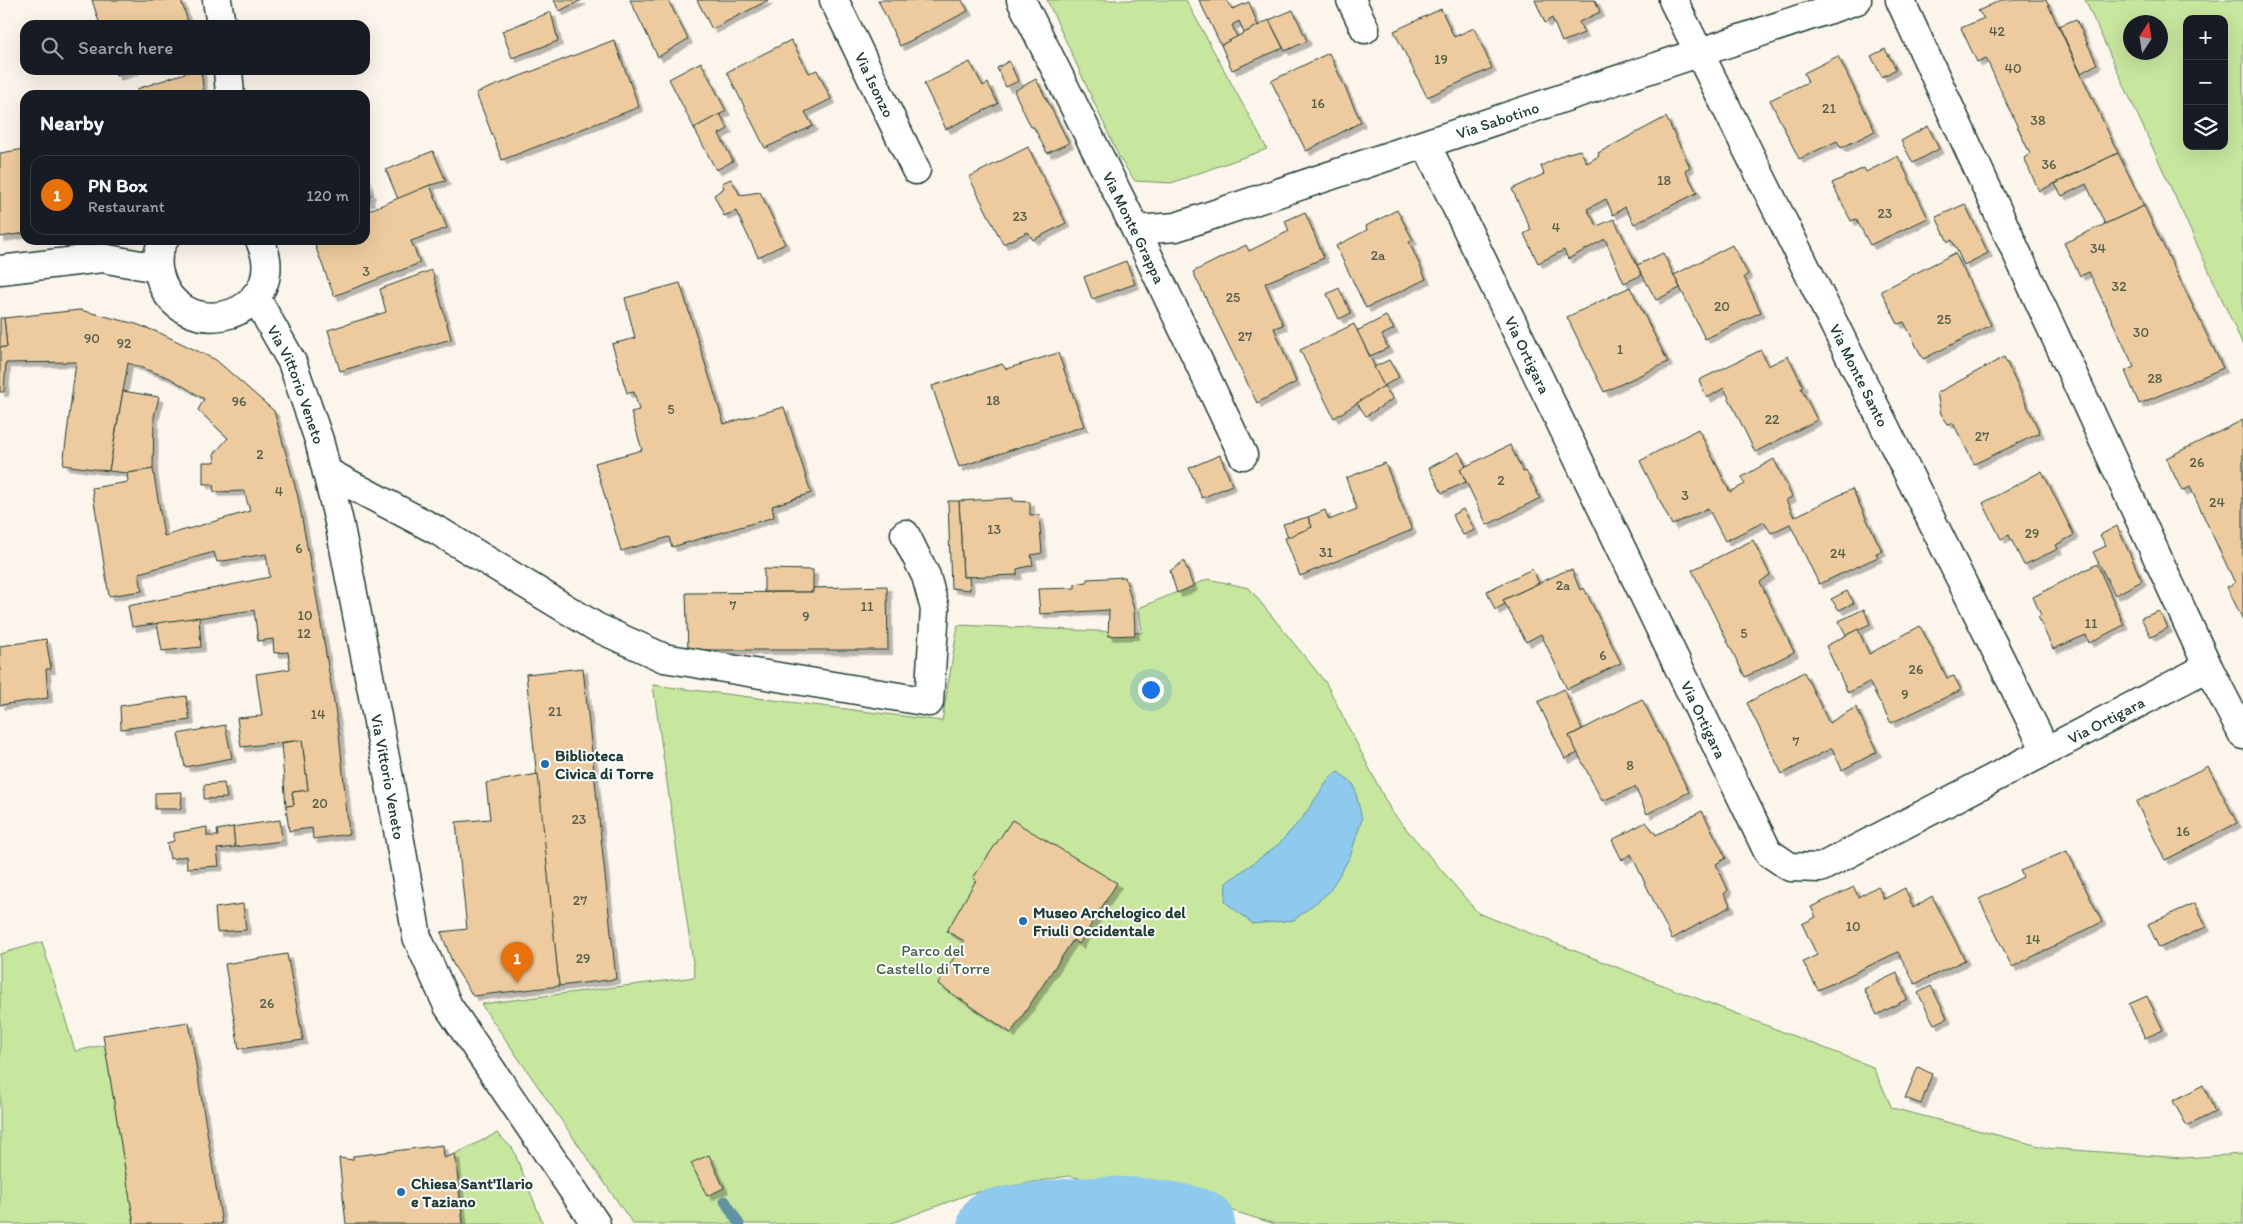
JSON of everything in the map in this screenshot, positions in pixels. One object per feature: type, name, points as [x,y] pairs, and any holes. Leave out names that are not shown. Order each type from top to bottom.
[{"type":"street","points":[[217,0],[220,20]]},
{"type":"street","name":"Via Isonzo","points":[[834,0],[916,170]]},
{"type":"street","name":"Via Monte Grappa","points":[[1021,0],[1136,230],[1243,455]]},
{"type":"street","points":[[1351,0],[1365,29]]},
{"type":"street","name":"Via Monte Santo","points":[[1673,0],[2046,751]]},
{"type":"street","name":"Via Sabotino","points":[[1136,230],[1176,228],[1857,0]]},
{"type":"street","points":[[1900,0],[2208,667],[2243,735]]},
{"type":"street","points":[[228,75],[230,90]]},
{"type":"street","name":"Via Ortigara","points":[[1426,144],[1768,852],[1790,867],[1820,868],[2208,667]]},
{"type":"street","points":[[161,245],[157,268],[163,290],[177,306],[196,316],[218,318],[238,311],[255,296],[264,279],[266,259],[262,245]]},
{"type":"street","points":[[0,270],[102,258],[157,268]]},
{"type":"street","name":"Via Vittorio Veneto","points":[[255,296],[292,362],[319,440],[386,763],[417,937],[448,1006],[596,1224]]},
{"type":"street","points":[[327,472],[440,532],[596,627],[664,658],[929,702],[936,609],[926,576],[905,534]]},
{"type":"green space","points":[[1047,0],[1186,0],[1267,149],[1171,183],[1135,181],[1120,159]]},
{"type":"green space","points":[[2085,0],[2243,0],[2243,345]]},
{"type":"green space","name":"Parco del Castello di Torre","points":[[1208,579],[1249,588],[1326,683],[1391,811],[1478,913],[1873,1067],[1892,1108],[2047,1148],[2183,1158],[2243,1154],[2243,1224],[1275,1224],[1178,1194],[1068,1176],[972,1193],[889,1224],[633,1224],[481,1004],[695,977],[653,685],[942,721],[958,625],[1142,633],[1139,608]]},
{"type":"green space","points":[[42,942],[75,1051],[105,1045],[134,1224],[0,1224],[0,954]]},
{"type":"green space","points":[[497,1133],[513,1149],[543,1224],[463,1224],[455,1154]]},
{"type":"water","points":[[1338,772],[1354,785],[1362,819],[1350,857],[1329,892],[1294,920],[1253,924],[1225,902],[1226,883],[1279,844],[1303,817],[1331,776]]},
{"type":"building","points":[[92,0],[181,0],[187,20],[98,20]]},
{"type":"building","points":[[554,0],[582,0],[559,11]]},
{"type":"building","points":[[630,0],[668,0],[688,39],[658,57]]},
{"type":"building","points":[[697,0],[769,0],[712,29]]},
{"type":"building","points":[[878,0],[962,0],[968,11],[900,46]]},
{"type":"building","points":[[1199,0],[1227,0],[1232,9],[1249,2],[1258,26],[1244,33],[1239,21],[1232,25],[1237,37],[1221,45]]},
{"type":"building","points":[[1535,0],[1595,0],[1600,12],[1579,22],[1584,33],[1562,42],[1552,18],[1545,23]]},
{"type":"building","points":[[2001,0],[2046,0],[2118,153],[2039,191],[2024,158],[2030,154],[1986,58],[1977,62],[1961,28],[1984,18],[1978,11]]},
{"type":"building","points":[[1441,9],[1454,37],[1474,28],[1492,68],[1427,97],[1394,31]]},
{"type":"building","points":[[1293,10],[1307,41],[1285,51],[1269,20]]},
{"type":"building","points":[[551,12],[558,41],[512,58],[502,31]]},
{"type":"building","points":[[2076,19],[2097,64],[2081,73],[2059,26]]},
{"type":"building","points":[[1269,20],[1283,48],[1232,70],[1221,45]]},
{"type":"building","points":[[614,40],[639,107],[502,160],[476,93]]},
{"type":"building","points":[[791,40],[809,73],[817,70],[831,99],[805,112],[813,126],[765,148],[727,72]]},
{"type":"building","points":[[1885,49],[1896,69],[1882,77],[1871,56]]},
{"type":"building","points":[[1329,53],[1361,122],[1306,151],[1271,81]]},
{"type":"building","points":[[1838,56],[1875,131],[1841,148],[1837,141],[1799,159],[1770,100],[1808,82],[1804,73]]},
{"type":"building","points":[[1009,61],[1018,81],[1006,87],[997,68]]},
{"type":"building","points":[[701,62],[726,111],[694,128],[669,79]]},
{"type":"building","points":[[970,62],[983,86],[988,83],[998,104],[946,129],[924,84]]},
{"type":"building","points":[[179,75],[202,75],[203,90],[137,90]]},
{"type":"building","points":[[1036,79],[1069,143],[1047,153],[1034,127],[1031,127],[1014,91]]},
{"type":"building","points":[[720,114],[728,129],[719,134],[733,161],[716,170],[694,128]]},
{"type":"building","points":[[1666,117],[1690,167],[1685,170],[1697,193],[1634,224],[1625,207],[1613,215],[1606,199],[1587,209],[1597,226],[1614,219],[1642,275],[1624,283],[1605,239],[1568,259],[1564,250],[1538,263],[1524,234],[1531,230],[1512,189],[1544,174],[1541,166],[1565,154],[1580,150],[1587,163],[1599,156],[1598,153]]},
{"type":"building","points":[[1928,126],[1939,149],[1913,163],[1901,141]]},
{"type":"building","points":[[1028,147],[1066,223],[1033,240],[1028,232],[1003,244],[969,177]]},
{"type":"building","points":[[20,150],[20,234],[0,237],[0,153]]},
{"type":"building","points":[[433,151],[446,181],[430,185],[398,199],[386,170]]},
{"type":"building","points":[[2118,153],[2144,206],[2105,224],[2086,184],[2062,196],[2055,184]]},
{"type":"building","points":[[1898,156],[1928,218],[1870,245],[1856,219],[1851,221],[1832,183],[1864,168],[1866,172]]},
{"type":"building","points":[[731,179],[740,195],[760,192],[785,244],[758,257],[736,211],[724,216],[714,195],[724,188],[722,183]]},
{"type":"building","points":[[430,185],[447,228],[411,241],[420,263],[334,296],[315,245],[370,245],[370,210]]},
{"type":"building","points":[[1965,204],[1988,253],[1964,265],[1952,240],[1948,242],[1936,217]]},
{"type":"building","points":[[2144,206],[2223,368],[2139,404],[2125,371],[2134,367],[2089,272],[2080,276],[2064,243]]},
{"type":"building","points":[[1397,210],[1413,240],[1409,242],[1426,279],[1366,308],[1336,246],[1367,230],[1366,226]]},
{"type":"building","points":[[1305,212],[1324,258],[1265,283],[1283,325],[1274,328],[1296,382],[1257,403],[1193,272],[1246,245],[1249,251],[1289,231],[1285,221]]},
{"type":"building","points":[[1732,245],[1748,274],[1744,277],[1761,312],[1705,339],[1674,275]]},
{"type":"building","points":[[1663,253],[1680,288],[1656,300],[1637,265]]},
{"type":"building","points":[[1955,253],[1991,325],[1923,359],[1904,322],[1898,324],[1881,291]]},
{"type":"building","points":[[1126,261],[1135,284],[1092,299],[1084,277]]},
{"type":"building","points":[[432,270],[451,339],[340,371],[328,330],[386,312],[380,289]]},
{"type":"building","points":[[680,283],[724,424],[784,407],[811,493],[772,506],[774,517],[672,547],[669,537],[621,551],[595,463],[642,450],[631,412],[639,410],[634,392],[627,393],[612,344],[635,338],[625,298]]},
{"type":"building","points":[[1630,287],[1668,362],[1604,392],[1567,317]]},
{"type":"building","points":[[1339,288],[1351,313],[1339,319],[1327,294]]},
{"type":"building","points":[[80,310],[136,324],[160,333],[216,360],[274,411],[298,497],[317,600],[339,733],[349,834],[313,839],[312,828],[289,831],[286,806],[294,805],[292,792],[308,790],[302,740],[241,747],[237,718],[262,716],[256,674],[290,669],[288,652],[274,653],[273,639],[258,641],[254,610],[132,627],[128,606],[270,577],[266,554],[217,562],[214,552],[139,573],[142,591],[109,596],[92,488],[128,482],[127,473],[153,469],[164,536],[250,511],[244,491],[214,492],[213,484],[203,484],[203,462],[215,462],[214,454],[228,438],[198,410],[204,399],[170,378],[128,363],[109,471],[63,465],[76,362],[6,363],[4,392],[0,392],[0,347],[7,347],[4,318]]},
{"type":"building","points":[[1386,316],[1394,329],[1382,335],[1388,348],[1370,356],[1357,331]]},
{"type":"building","points":[[0,318],[4,318],[7,347],[0,347]]},
{"type":"building","points":[[1354,324],[1384,386],[1334,418],[1300,350]]},
{"type":"building","points":[[1761,350],[1768,366],[1788,356],[1817,420],[1755,452],[1724,388],[1707,398],[1699,380]]},
{"type":"building","points":[[1058,353],[1084,426],[959,467],[932,386],[1002,364],[1006,369]]},
{"type":"building","points":[[2004,357],[2040,433],[1974,464],[1953,423],[1948,424],[1941,414],[1937,393]]},
{"type":"building","points":[[1389,360],[1399,377],[1384,386],[1374,367]]},
{"type":"building","points":[[1384,386],[1393,399],[1366,416],[1357,403]]},
{"type":"building","points":[[123,391],[159,397],[154,417],[153,469],[127,473],[109,471]]},
{"type":"building","points":[[2243,420],[2243,620],[2227,587],[2235,583],[2190,487],[2182,491],[2166,458]]},
{"type":"building","points":[[1698,429],[1730,492],[1745,484],[1742,477],[1774,459],[1792,497],[1786,500],[1794,517],[1852,489],[1882,551],[1876,553],[1878,557],[1819,584],[1790,524],[1771,533],[1764,522],[1725,541],[1708,508],[1672,525],[1640,461]]},
{"type":"building","points":[[1510,445],[1523,472],[1526,471],[1540,498],[1487,525],[1460,469]]},
{"type":"building","points":[[1459,452],[1466,466],[1460,469],[1466,482],[1442,493],[1429,468]]},
{"type":"building","points":[[1220,455],[1232,485],[1202,498],[1189,468]]},
{"type":"building","points":[[1385,463],[1412,530],[1300,576],[1285,538],[1312,527],[1308,517],[1325,510],[1329,520],[1357,509],[1346,478]]},
{"type":"building","points":[[2042,471],[2074,535],[2056,545],[2058,549],[2024,565],[2009,535],[2001,539],[1983,503]]},
{"type":"building","points":[[1013,498],[1013,501],[1030,502],[1030,515],[1039,515],[1042,553],[1031,555],[1033,565],[1017,569],[1017,575],[963,577],[959,501]]},
{"type":"building","points":[[948,501],[959,501],[963,577],[969,577],[970,590],[951,588]]},
{"type":"building","points":[[1463,509],[1475,530],[1463,535],[1452,515]]},
{"type":"building","points":[[1308,517],[1312,527],[1288,537],[1283,524]]},
{"type":"building","points":[[2117,526],[2142,581],[2115,595],[2093,552],[2106,546],[2100,535]]},
{"type":"building","points":[[1753,540],[1770,575],[1760,582],[1794,652],[1745,677],[1692,570]]},
{"type":"building","points":[[1184,561],[1193,586],[1177,593],[1170,571]]},
{"type":"building","points":[[2097,564],[2124,625],[2089,643],[2086,635],[2053,649],[2038,617],[2041,615],[2033,597]]},
{"type":"building","points":[[764,569],[813,570],[813,592],[764,592]]},
{"type":"building","points":[[1532,569],[1539,583],[1503,600],[1505,604],[1495,610],[1487,591]]},
{"type":"building","points":[[1572,570],[1580,590],[1584,588],[1621,663],[1567,689],[1541,634],[1526,642],[1503,600],[1565,571]]},
{"type":"building","points":[[1125,577],[1134,610],[1135,635],[1108,636],[1109,610],[1040,614],[1038,589],[1075,588],[1075,584],[1087,582],[1087,579]]},
{"type":"building","points":[[887,586],[888,650],[688,650],[686,593],[813,592],[813,588]]},
{"type":"building","points":[[1847,591],[1854,603],[1839,610],[1831,599]]},
{"type":"building","points":[[1864,609],[1870,624],[1846,635],[1839,621]]},
{"type":"building","points":[[2159,611],[2168,628],[2151,637],[2141,618]]},
{"type":"building","points":[[199,617],[201,647],[162,651],[157,623]]},
{"type":"building","points":[[1920,626],[1947,678],[1954,676],[1961,690],[1891,723],[1869,682],[1848,693],[1826,646],[1858,629],[1869,654]]},
{"type":"building","points":[[46,639],[51,669],[46,669],[48,698],[0,705],[0,646]]},
{"type":"building","points":[[583,668],[616,979],[559,986],[526,674]]},
{"type":"building","points":[[1804,672],[1829,723],[1856,707],[1877,752],[1842,770],[1832,748],[1782,774],[1747,703]]},
{"type":"building","points":[[1564,689],[1582,729],[1569,736],[1578,753],[1565,759],[1538,702]]},
{"type":"building","points":[[186,696],[190,720],[121,729],[120,706]]},
{"type":"building","points":[[1642,699],[1689,792],[1647,814],[1635,787],[1602,801],[1569,736]]},
{"type":"building","points":[[225,725],[232,758],[185,767],[178,734]]},
{"type":"building","points":[[302,740],[308,790],[292,792],[294,805],[286,806],[281,743]]},
{"type":"building","points":[[2208,766],[2237,823],[2165,860],[2136,802]]},
{"type":"building","points":[[538,774],[559,986],[473,996],[453,964],[441,932],[467,929],[456,822],[490,819],[486,783]]},
{"type":"building","points":[[224,783],[227,798],[204,799],[204,785]]},
{"type":"building","points":[[182,792],[181,809],[155,809],[155,793]]},
{"type":"building","points":[[1702,811],[1726,858],[1716,864],[1728,890],[1724,894],[1731,906],[1672,939],[1631,854],[1622,860],[1612,840],[1646,822],[1656,835]]},
{"type":"building","points":[[280,820],[282,841],[235,847],[233,827]]},
{"type":"building","name":"Museo Archelogico del Friuli Occidentale","points":[[1012,820],[1117,883],[1079,944],[1073,940],[1011,1033],[938,984],[964,941],[947,931],[976,880],[973,878]]},
{"type":"building","points":[[207,827],[207,836],[218,836],[217,830],[233,827],[235,847],[217,849],[219,866],[187,868],[186,856],[170,859],[167,843],[174,841],[174,833]]},
{"type":"building","points":[[2067,851],[2102,922],[2012,967],[1979,899],[2023,877],[2020,871]]},
{"type":"building","points":[[1878,886],[1884,899],[1905,888],[1913,908],[1932,896],[1965,960],[1915,984],[1898,952],[1818,990],[1803,962],[1817,955],[1802,924],[1816,917],[1811,907],[1854,887],[1858,897]]},
{"type":"building","points":[[2195,903],[2206,927],[2159,948],[2148,924]]},
{"type":"building","points":[[243,904],[246,930],[217,932],[215,908]]},
{"type":"building","points":[[287,954],[303,1040],[239,1049],[225,964]]},
{"type":"building","points":[[1897,973],[1907,999],[1877,1015],[1864,989]]},
{"type":"building","points":[[1931,986],[1947,1018],[1934,1024],[1918,993]]},
{"type":"building","points":[[2147,996],[2163,1030],[2145,1038],[2129,1004]]},
{"type":"building","points":[[189,1022],[222,1224],[134,1224],[103,1035]]},
{"type":"building","points":[[1918,1067],[1932,1074],[1921,1104],[1905,1098]]},
{"type":"building","points":[[2203,1085],[2215,1112],[2187,1126],[2173,1101]]},
{"type":"building","name":"Chiesa Sant'Ilario e Taziano","points":[[443,1145],[444,1158],[455,1154],[463,1224],[346,1224],[339,1158],[353,1160],[353,1156]]},
{"type":"building","points":[[709,1155],[724,1188],[707,1196],[691,1163]]},
{"type":"waterway","points":[[725,1201],[739,1224]]},
{"type":"waterway","points":[[993,1224],[1044,1216],[1097,1212],[1149,1214],[1200,1224]]},
{"type":"place","name":"Biblioteca Civica di Torre","points":[[545,764]]},
{"type":"place","name":"Museo Archelogico del Friuli Occidentale","points":[[1023,921]]},
{"type":"place","name":"PN Box","points":[[517,983]]},
{"type":"place","name":"Chiesa Sant'Ilario e Taziano","points":[[401,1192]]}]
